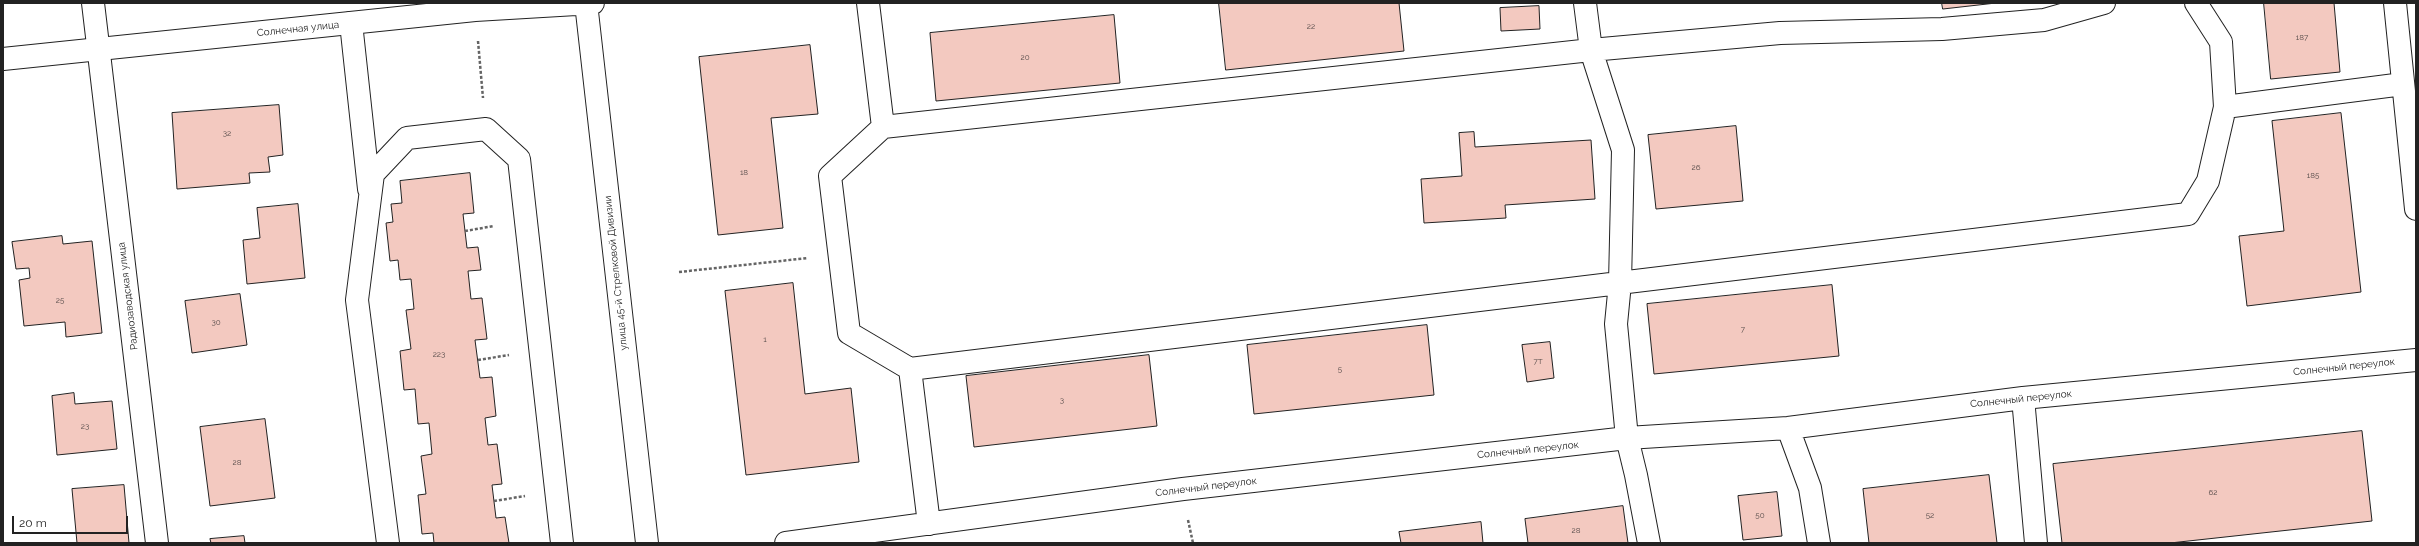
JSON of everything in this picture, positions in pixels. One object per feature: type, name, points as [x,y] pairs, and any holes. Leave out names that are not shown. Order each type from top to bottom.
[{"type":"street","name":"Радиозаводская улица","points":[[93,3],[157,543]]},
{"type":"street","name":"Солнечная улица","points":[[3,59],[475,10],[589,3]]},
{"type":"street","name":"улица 45-й Стрелковой Дивизии","points":[[589,3],[647,543]]},
{"type":"street","points":[[868,3],[883,127]]},
{"type":"street","points":[[1585,3],[1591,50],[1623,150],[1620,283],[1616,324],[1627,438],[1636,475],[1649,543]]},
{"type":"street","points":[[2104,3],[2044,20],[1942,29],[1780,33],[1591,50],[883,127],[830,176],[841,255],[849,333],[910,369],[2188,214],[2208,181],[2225,107],[2221,42],[2196,3]]},
{"type":"street","points":[[2395,3],[2416,209]]},
{"type":"street","points":[[351,23],[370,204]]},
{"type":"street","points":[[2225,107],[2403,84]]},
{"type":"street","points":[[388,543],[357,300],[373,174],[407,138],[486,130],[519,159],[562,543]]},
{"type":"street","name":"Солнечный переулок","points":[[786,543],[1183,489],[1627,438],[1788,428],[2023,398],[2416,360]]},
{"type":"street","points":[[910,369],[929,524]]},
{"type":"street","points":[[2023,398],[2036,543]]},
{"type":"street","points":[[1788,428],[1810,488],[1819,543]]},
{"type":"path","points":[[475,10],[486,130]]},
{"type":"path","points":[[679,272],[841,255]]},
{"type":"building","points":[[1219,3],[1399,3],[1404,51],[1226,70]]},
{"type":"building","points":[[1942,3],[1996,3],[1943,9]]},
{"type":"building","points":[[2264,3],[2334,3],[2340,72],[2271,79]]},
{"type":"building","points":[[1539,6],[1540,29],[1501,31],[1500,8]]},
{"type":"building","points":[[1114,15],[1120,83],[936,101],[930,33]]},
{"type":"building","points":[[810,45],[818,114],[771,118],[783,228],[718,235],[699,57]]},
{"type":"building","points":[[279,105],[283,155],[268,157],[270,172],[249,173],[250,183],[177,189],[172,113]]},
{"type":"building","points":[[2341,113],[2361,292],[2247,306],[2239,236],[2284,231],[2272,121]]},
{"type":"building","points":[[1736,126],[1743,201],[1656,209],[1648,135]]},
{"type":"building","points":[[1474,132],[1475,147],[1591,140],[1595,199],[1505,205],[1506,218],[1424,223],[1421,179],[1462,176],[1459,133]]},
{"type":"building","points":[[470,173],[474,213],[463,214],[467,248],[478,247],[481,270],[468,271],[471,299],[482,298],[487,339],[475,340],[480,378],[492,377],[496,416],[485,418],[488,445],[497,444],[502,484],[492,485],[496,518],[505,517],[509,543],[434,543],[433,533],[422,534],[418,495],[426,494],[421,456],[432,454],[429,423],[418,424],[415,389],[404,390],[400,351],[411,349],[406,310],[414,309],[411,279],[400,280],[398,260],[390,261],[386,223],[393,222],[391,204],[402,203],[400,181]]},
{"type":"building","points":[[298,204],[305,278],[247,284],[243,240],[260,238],[257,208]]},
{"type":"building","points":[[62,236],[63,244],[92,241],[102,333],[66,337],[65,322],[24,326],[19,280],[30,278],[29,268],[16,269],[12,242]]},
{"type":"building","points":[[793,283],[805,394],[851,388],[859,462],[746,475],[725,291]]},
{"type":"building","points":[[1832,285],[1839,356],[1654,374],[1647,304]]},
{"type":"building","points":[[240,294],[247,345],[192,353],[185,301]]},
{"type":"building","points":[[1427,325],[1434,395],[1254,414],[1247,345]]},
{"type":"building","points":[[1550,342],[1554,378],[1527,382],[1522,345]]},
{"type":"building","points":[[1149,355],[1157,426],[974,447],[966,376]]},
{"type":"building","points":[[74,393],[75,404],[112,401],[117,449],[57,455],[52,396]]},
{"type":"building","points":[[265,419],[275,498],[210,506],[200,427]]},
{"type":"building","points":[[2362,431],[2372,521],[2170,543],[2062,543],[2053,464]]},
{"type":"building","points":[[1989,475],[1997,543],[1869,543],[1863,489]]},
{"type":"building","points":[[124,485],[129,543],[77,543],[72,489]]},
{"type":"building","points":[[1777,492],[1782,536],[1743,540],[1738,496]]},
{"type":"building","points":[[1623,506],[1628,543],[1528,543],[1525,519]]},
{"type":"building","points":[[1481,522],[1483,543],[1401,543],[1399,532]]},
{"type":"building","points":[[244,536],[245,543],[211,543],[210,539]]}]
